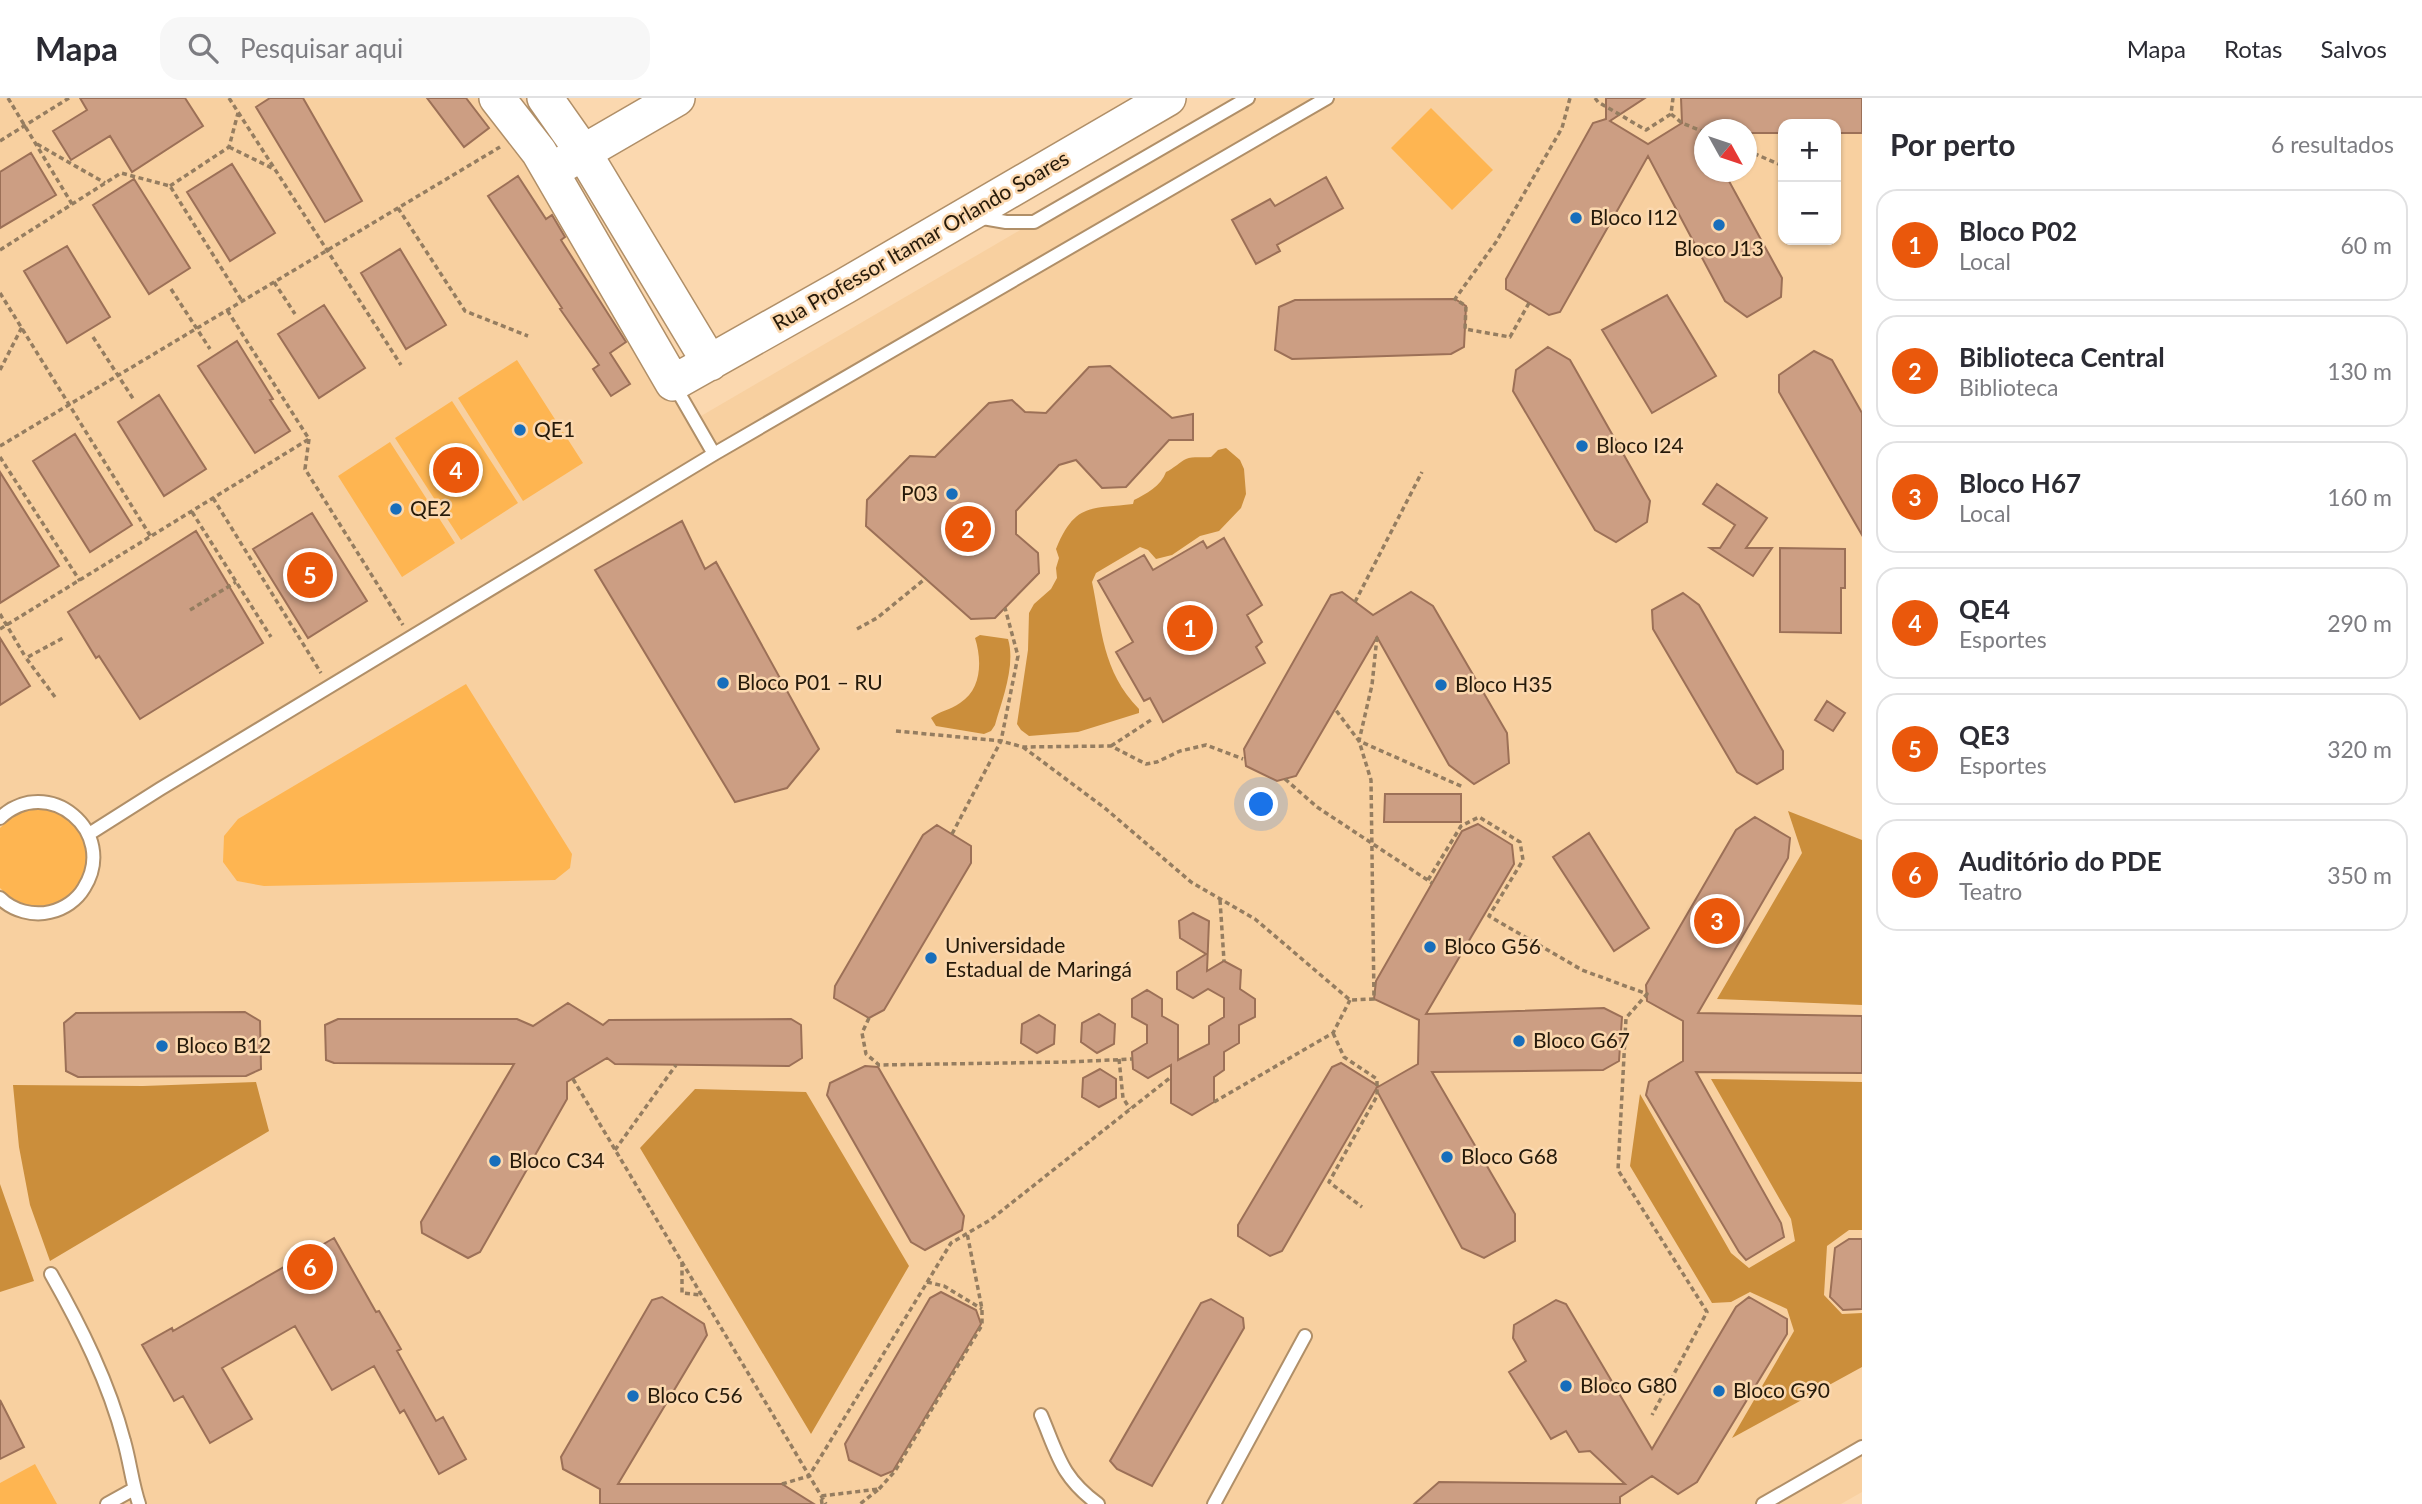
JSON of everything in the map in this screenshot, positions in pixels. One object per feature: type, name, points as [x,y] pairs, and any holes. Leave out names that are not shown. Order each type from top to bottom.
[{"type":"main road","points":[[498,98],[551,172],[673,383]]},
{"type":"main road","points":[[545,98],[583,152],[710,363]]},
{"type":"main road","points":[[551,172],[677,98]]},
{"type":"main road","name":"Rua Professor Itamar Orlando Soares","points":[[673,383],[1168,98]]},
{"type":"lane","points":[[967,215],[1006,222],[1034,222],[1248,98]]},
{"type":"lane","points":[[89,834],[714,454],[1327,98]]},
{"type":"lane","points":[[673,383],[714,454]]},
{"type":"lane","points":[[0,818],[20,805],[36,802],[53,804],[67,810],[80,821],[89,834],[94,865],[81,893],[72,902],[49,912],[31,913],[14,908],[0,898]]},
{"type":"lane","points":[[51,1274],[75,1317],[114,1409],[125,1442],[139,1504]]},
{"type":"lane","points":[[1214,1504],[1306,1336]]},
{"type":"lane","points":[[1041,1415],[1065,1474],[1079,1490],[1098,1504]]},
{"type":"lane","points":[[1763,1504],[1862,1447]]},
{"type":"lane","points":[[107,1504],[134,1489]]},
{"type":"path","points":[[8,98],[72,204]]},
{"type":"path","points":[[0,141],[69,98]]},
{"type":"path","points":[[229,98],[401,365]]},
{"type":"path","points":[[1529,303],[1510,337],[1465,329],[1466,306],[1455,299],[1496,242],[1562,128],[1570,98]]},
{"type":"path","points":[[1595,98],[1646,130],[1671,114]]},
{"type":"path","points":[[1671,114],[1673,98]]},
{"type":"path","points":[[170,187],[229,147],[239,113]]},
{"type":"path","points":[[1671,114],[1694,128]]},
{"type":"path","points":[[0,446],[524,133]]},
{"type":"path","points":[[36,144],[105,183]]},
{"type":"path","points":[[229,147],[276,169]]},
{"type":"path","points":[[1757,155],[1778,164]]},
{"type":"path","points":[[0,250],[121,173],[170,187],[242,301]]},
{"type":"path","points":[[398,208],[465,311],[528,336]]},
{"type":"path","points":[[274,282],[295,314]]},
{"type":"path","points":[[171,289],[210,349]]},
{"type":"path","points":[[0,293],[151,537]]},
{"type":"path","points":[[227,310],[309,439],[306,469],[411,638]]},
{"type":"path","points":[[0,370],[22,327]]},
{"type":"path","points":[[93,337],[134,400]]},
{"type":"path","points":[[0,629],[309,439]]},
{"type":"path","points":[[0,457],[80,581]]},
{"type":"path","points":[[1355,602],[1422,472]]},
{"type":"path","points":[[213,498],[330,687]]},
{"type":"path","points":[[191,512],[271,637]]},
{"type":"path","points":[[857,629],[877,618],[926,578]]},
{"type":"path","points":[[190,610],[236,582]]},
{"type":"path","points":[[952,834],[1001,741],[1018,656],[1005,608]]},
{"type":"path","points":[[0,614],[26,658],[55,697]]},
{"type":"path","points":[[1359,741],[1372,685],[1377,637]]},
{"type":"path","points":[[26,658],[62,638]]},
{"type":"path","points":[[1023,747],[1106,809],[1191,882],[1255,919],[1350,1000],[1374,999],[1371,780],[1359,741],[1335,709]]},
{"type":"path","points":[[1111,746],[1151,720]]},
{"type":"path","points":[[896,731],[1001,741],[1023,747],[1111,746],[1146,764],[1180,751],[1206,745],[1243,759]]},
{"type":"path","points":[[1359,741],[1463,787]]},
{"type":"path","points":[[1286,779],[1317,807],[1430,881],[1461,826],[1479,817],[1520,842],[1523,860],[1489,916],[1582,970],[1647,994],[1626,1018],[1618,1170],[1707,1312],[1652,1415]]},
{"type":"path","points":[[1220,899],[1224,961]]},
{"type":"path","points":[[1214,1102],[1333,1033],[1350,1000]]},
{"type":"path","points":[[869,1018],[862,1033],[866,1054],[879,1065],[1132,1059]]},
{"type":"path","points":[[1333,1033],[1344,1057],[1377,1079],[1377,1096],[1329,1182],[1362,1207]]},
{"type":"path","points":[[1119,1059],[1123,1098],[1130,1110]]},
{"type":"path","points":[[615,1150],[676,1065]]},
{"type":"path","points":[[782,1484],[810,1476],[951,1243],[990,1220],[1171,1077]]},
{"type":"path","points":[[573,1079],[810,1476],[824,1504]]},
{"type":"path","points":[[860,1504],[879,1489],[895,1471],[982,1325],[982,1309],[967,1233]]},
{"type":"path","points":[[681,1261],[682,1293],[702,1295]]},
{"type":"path","points":[[926,1282],[944,1286],[982,1309]]},
{"type":"path","points":[[821,1496],[879,1489]]},
{"type":"shaded area","name":"Universidade Estadual de Maringá","points":[[0,98],[493,98],[546,172],[689,423],[1034,222],[1235,98],[1862,98],[1862,1492],[1841,1504],[0,1504]]},
{"type":"shaded area","points":[[1431,108],[1493,170],[1452,210],[1391,148]]},
{"type":"shaded area","name":"QE1","points":[[517,360],[583,463],[523,501],[458,398]]},
{"type":"shaded area","points":[[452,401],[518,503],[461,540],[395,438]]},
{"type":"shaded area","name":"QE2","points":[[390,442],[455,543],[402,577],[338,476]]},
{"type":"shaded area","points":[[1226,448],[1240,460],[1244,469],[1246,494],[1241,508],[1219,531],[1200,536],[1172,555],[1156,559],[1148,550],[1140,547],[1096,573],[1092,582],[1105,649],[1117,680],[1139,709],[1139,713],[1078,732],[1029,736],[1017,724],[1028,650],[1029,613],[1034,604],[1051,589],[1057,578],[1059,558],[1056,549],[1070,523],[1077,516],[1095,508],[1133,504],[1134,500],[1157,485],[1166,472],[1184,460],[1211,457],[1218,450]]},
{"type":"shaded area","points":[[980,635],[1008,639],[1010,649],[1007,682],[995,725],[991,731],[984,734],[936,726],[931,718],[956,705],[973,690],[979,665],[975,638]]},
{"type":"shaded area","points":[[466,684],[572,854],[570,868],[555,880],[264,886],[237,881],[223,862],[224,836],[238,819]]},
{"type":"shaded area","points":[[31,809],[63,814],[78,828],[86,846],[87,866],[79,885],[62,901],[51,905],[19,902],[0,888],[0,828],[15,814]]},
{"type":"shaded area","points":[[1788,811],[1862,840],[1862,1005],[1717,999],[1802,853]]},
{"type":"shaded area","points":[[1711,1079],[1862,1082],[1862,1230],[1849,1230],[1827,1246],[1824,1295],[1842,1314],[1862,1313],[1862,1367],[1732,1438],[1794,1331],[1787,1309],[1750,1292],[1731,1302],[1712,1303],[1630,1166],[1640,1094],[1731,1253],[1749,1268],[1795,1241],[1791,1219]]},
{"type":"shaded area","points":[[256,1082],[269,1131],[50,1261],[30,1205],[19,1147],[13,1085],[143,1086]]},
{"type":"shaded area","points":[[695,1089],[806,1092],[909,1266],[811,1434],[640,1148]]},
{"type":"shaded area","points":[[0,1184],[34,1281],[0,1292]]},
{"type":"shaded area","points":[[35,1464],[57,1504],[0,1504],[0,1483]]},
{"type":"building","points":[[80,98],[185,98],[203,126],[132,172],[110,136],[71,160],[53,131],[87,110]]},
{"type":"building","points":[[270,98],[303,98],[362,201],[325,222],[256,107]]},
{"type":"building","points":[[427,98],[466,98],[489,128],[464,147]]},
{"type":"building","points":[[1606,98],[1645,98],[1610,121],[1648,144],[1682,123],[1681,98],[1862,98],[1862,133],[1841,133],[1841,119],[1778,119],[1778,133],[1757,133],[1757,119],[1694,119],[1694,182],[1729,182],[1782,278],[1781,297],[1747,317],[1725,301],[1648,156],[1560,312],[1549,315],[1506,289],[1506,279],[1593,123],[1606,119]]},
{"type":"building","points":[[31,153],[56,195],[0,228],[0,172]]},
{"type":"building","points":[[232,164],[275,233],[230,261],[187,192]]},
{"type":"building","points":[[518,176],[546,219],[552,215],[565,237],[561,240],[626,342],[610,353],[630,384],[611,396],[593,369],[599,365],[488,196]]},
{"type":"building","points":[[1326,177],[1343,208],[1277,245],[1280,251],[1256,264],[1232,220],[1270,199],[1275,206]]},
{"type":"building","points":[[134,179],[190,268],[149,294],[93,205]]},
{"type":"building","points":[[67,246],[110,317],[67,343],[24,271]]},
{"type":"building","points":[[400,249],[446,325],[406,349],[361,273]]},
{"type":"building","points":[[1667,295],[1716,376],[1652,413],[1602,330]]},
{"type":"building","points":[[1455,299],[1466,306],[1464,347],[1451,354],[1292,359],[1275,350],[1279,307],[1295,300]]},
{"type":"building","points":[[324,305],[365,368],[319,398],[278,334]]},
{"type":"building","points":[[237,341],[290,431],[255,453],[198,366]]},
{"type":"building","name":"Bloco I24","points":[[1548,347],[1570,360],[1650,501],[1647,522],[1616,542],[1595,530],[1513,391],[1516,370]]},
{"type":"building","points":[[1814,351],[1832,360],[1862,413],[1862,535],[1779,392],[1779,375]]},
{"type":"building","name":"P03","points":[[1110,366],[1172,418],[1193,414],[1193,440],[1169,440],[1126,487],[1102,488],[1076,460],[1059,465],[1016,511],[1016,534],[1038,553],[1039,573],[995,618],[971,619],[866,526],[867,500],[910,456],[935,457],[989,403],[1012,400],[1025,412],[1046,413],[1089,367]]},
{"type":"building","points":[[159,395],[206,469],[164,496],[118,422]]},
{"type":"building","points":[[75,434],[132,525],[90,552],[33,461]]},
{"type":"building","points":[[0,472],[59,566],[0,603]]},
{"type":"building","points":[[1717,484],[1767,518],[1746,548],[1772,548],[1753,576],[1710,548],[1720,548],[1735,525],[1703,504]]},
{"type":"building","points":[[312,513],[367,601],[308,638],[253,549]]},
{"type":"building","name":"Bloco P01 – RU","points":[[682,521],[705,569],[716,562],[819,749],[787,788],[735,802],[595,570]]},
{"type":"building","points":[[196,531],[263,643],[140,719],[99,656],[96,658],[68,612]]},
{"type":"building","points":[[1224,538],[1262,605],[1247,615],[1262,642],[1256,647],[1265,663],[1163,722],[1150,698],[1144,701],[1116,652],[1133,642],[1098,581],[1144,555],[1153,570],[1203,541],[1207,548]]},
{"type":"building","points":[[1780,548],[1845,549],[1845,588],[1841,588],[1841,633],[1780,632]]},
{"type":"building","points":[[1342,592],[1373,615],[1411,592],[1433,606],[1507,733],[1509,763],[1474,784],[1449,765],[1377,637],[1296,776],[1277,781],[1246,766],[1244,749],[1331,595]]},
{"type":"building","points":[[1683,593],[1699,605],[1783,751],[1783,769],[1757,784],[1737,772],[1653,629],[1652,610]]},
{"type":"building","points":[[0,638],[30,686],[0,705]]},
{"type":"building","points":[[1827,701],[1845,713],[1833,731],[1815,720]]},
{"type":"building","points":[[1385,794],[1461,794],[1461,822],[1384,822]]},
{"type":"building","points":[[1755,817],[1790,838],[1788,858],[1698,1013],[1862,1016],[1862,1073],[1696,1072],[1781,1223],[1784,1237],[1746,1260],[1646,1095],[1649,1082],[1683,1061],[1683,1021],[1647,1001],[1646,985],[1736,830]]},
{"type":"building","points":[[1478,824],[1512,845],[1514,864],[1426,1014],[1604,1008],[1622,1017],[1619,1061],[1603,1070],[1432,1072],[1515,1214],[1515,1241],[1484,1258],[1462,1248],[1376,1089],[1282,1251],[1270,1256],[1238,1236],[1238,1225],[1332,1067],[1341,1063],[1378,1086],[1376,1088],[1418,1064],[1419,1020],[1374,999],[1376,981],[1462,831]]},
{"type":"building","points":[[937,825],[971,846],[971,863],[884,1010],[869,1018],[834,998],[835,986],[923,835]]},
{"type":"building","points":[[1589,833],[1649,928],[1614,951],[1553,857]]},
{"type":"building","points":[[1193,913],[1209,921],[1207,971],[1224,961],[1241,970],[1240,989],[1255,999],[1255,1017],[1239,1025],[1239,1043],[1224,1052],[1224,1070],[1214,1077],[1214,1102],[1192,1115],[1171,1103],[1171,1065],[1148,1078],[1133,1069],[1132,1052],[1147,1043],[1147,1025],[1132,1017],[1132,999],[1147,990],[1162,999],[1162,1016],[1178,1025],[1178,1060],[1209,1044],[1209,1026],[1224,1017],[1224,998],[1208,989],[1193,998],[1177,989],[1177,972],[1206,954],[1180,938],[1179,921]]},
{"type":"building","points":[[568,1003],[603,1025],[609,1020],[791,1019],[801,1025],[802,1058],[789,1066],[615,1064],[607,1058],[567,1082],[567,1099],[480,1252],[468,1258],[422,1233],[421,1222],[514,1064],[334,1063],[326,1060],[325,1025],[338,1019],[517,1019],[533,1026]]},
{"type":"building","name":"Bloco B12","points":[[245,1012],[260,1021],[261,1069],[246,1076],[78,1077],[66,1071],[64,1023],[76,1013]]},
{"type":"building","points":[[1099,1014],[1115,1024],[1114,1044],[1097,1053],[1081,1042],[1082,1023]]},
{"type":"building","points":[[1039,1015],[1055,1025],[1054,1044],[1037,1053],[1021,1043],[1022,1024]]},
{"type":"building","points":[[865,1066],[878,1067],[964,1216],[962,1230],[925,1250],[911,1242],[827,1095],[830,1083]]},
{"type":"building","points":[[1100,1069],[1116,1079],[1116,1098],[1099,1107],[1082,1097],[1083,1078]]},
{"type":"building","points":[[334,1238],[376,1312],[379,1311],[401,1349],[397,1351],[436,1421],[443,1417],[466,1459],[439,1474],[404,1410],[400,1413],[374,1366],[332,1390],[295,1326],[222,1368],[252,1419],[210,1443],[183,1396],[174,1401],[142,1345],[172,1328],[173,1331]]},
{"type":"building","points":[[1849,1239],[1862,1239],[1862,1309],[1843,1310],[1830,1297],[1835,1248]]},
{"type":"building","points":[[941,1292],[976,1310],[981,1324],[893,1471],[881,1476],[849,1460],[845,1444],[930,1298]]},
{"type":"building","name":"Bloco C56","points":[[662,1297],[704,1324],[707,1335],[618,1484],[782,1484],[814,1504],[600,1504],[600,1489],[563,1469],[561,1457],[652,1300]]},
{"type":"building","points":[[1749,1297],[1787,1319],[1787,1334],[1697,1482],[1678,1494],[1652,1476],[1620,1497],[1620,1504],[1414,1504],[1439,1482],[1625,1484],[1590,1451],[1579,1452],[1566,1431],[1551,1439],[1509,1372],[1526,1361],[1513,1338],[1514,1325],[1556,1300],[1566,1304],[1652,1449],[1736,1307]]},
{"type":"building","points":[[1211,1299],[1243,1318],[1244,1328],[1152,1486],[1117,1469],[1110,1461],[1201,1303]]},
{"type":"building","points":[[0,1400],[24,1447],[0,1459]]},
{"type":"place","name":"Bloco I12","points":[[1576,218]]},
{"type":"place","name":"Bloco J13","points":[[1719,225]]},
{"type":"place","name":"QE1","points":[[520,430]]},
{"type":"place","name":"Bloco I24","points":[[1582,446]]},
{"type":"place","name":"QE4","points":[[456,470]]},
{"type":"place","name":"P03","points":[[952,494]]},
{"type":"place","name":"QE2","points":[[396,509]]},
{"type":"place","name":"Biblioteca Central","points":[[968,529]]},
{"type":"place","name":"QE3","points":[[310,575]]},
{"type":"place","name":"Bloco P02","points":[[1190,628]]},
{"type":"place","name":"Bloco P01 – RU","points":[[723,683]]},
{"type":"place","name":"Bloco H35","points":[[1441,685]]},
{"type":"place","name":"Bloco H67","points":[[1717,921]]},
{"type":"place","name":"Bloco G56","points":[[1430,947]]},
{"type":"place","name":"Universidade Estadual de Maringá","points":[[931,958]]},
{"type":"place","name":"Bloco G67","points":[[1519,1041]]},
{"type":"place","name":"Bloco B12","points":[[162,1046]]},
{"type":"place","name":"Bloco G68","points":[[1447,1157]]},
{"type":"place","name":"Bloco C34","points":[[495,1161]]},
{"type":"place","name":"Auditório do PDE","points":[[310,1267]]},
{"type":"place","name":"Bloco G80","points":[[1566,1386]]},
{"type":"place","name":"Bloco G90","points":[[1719,1391]]},
{"type":"place","name":"Bloco C56","points":[[633,1396]]}]
